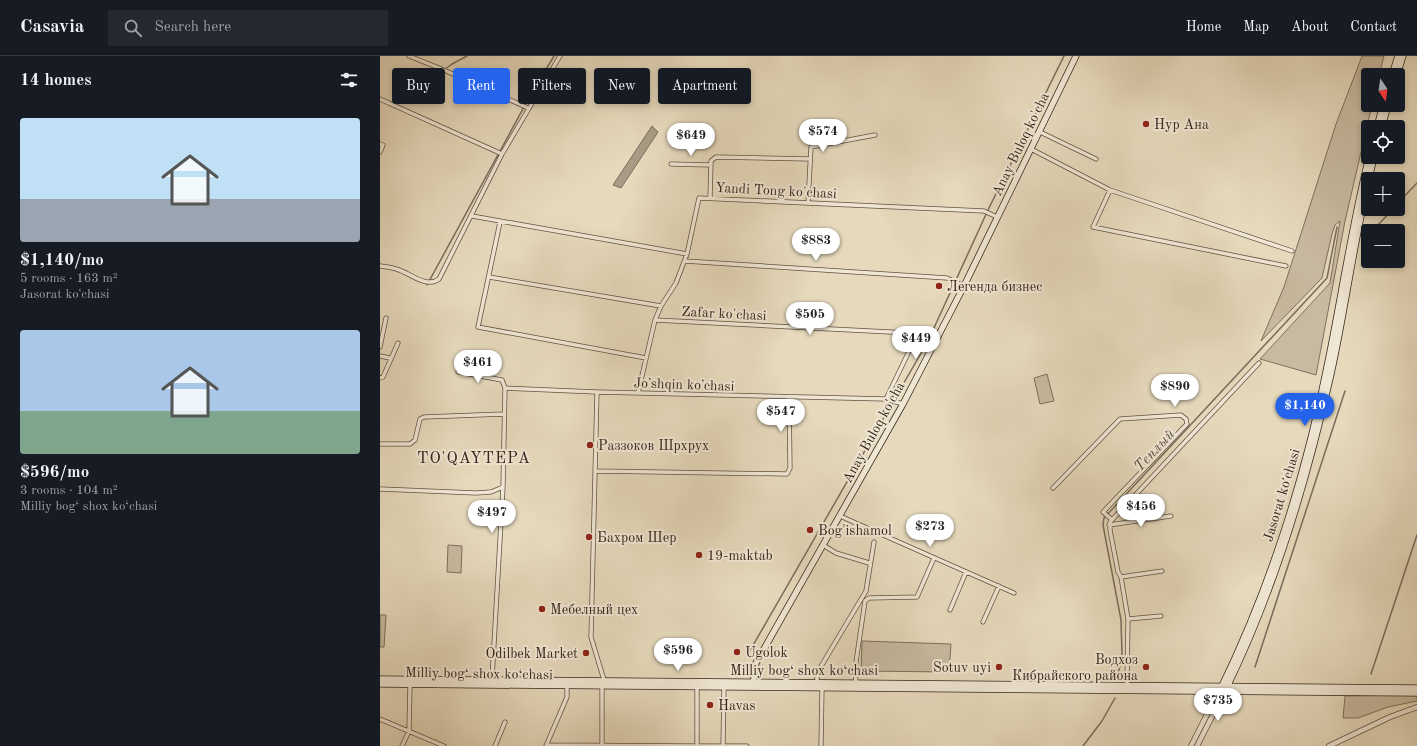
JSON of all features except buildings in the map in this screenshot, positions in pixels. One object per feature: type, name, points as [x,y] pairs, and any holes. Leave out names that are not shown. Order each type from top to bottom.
[{"type":"main road","name":"Anay Buloq ko'cha","points":[[753,685],[756,664],[840,516],[901,402],[962,285],[995,216],[1040,132],[1076,56]]},
{"type":"main road","points":[[1394,68],[1398,56]]},
{"type":"main road","points":[[1399,68],[1403,56]]},
{"type":"main road","name":"Jasorat koʻchasi","points":[[1223,688],[1263,593],[1305,461],[1328,362],[1368,164]]},
{"type":"main road","name":"Jasorat koʻchasi","points":[[1223,688],[1256,623],[1270,587],[1300,493],[1318,430],[1361,216]]},
{"type":"main road","name":"Milliy bog‘ shox ko‘chasi","points":[[380,678],[410,682],[753,685],[822,688],[1127,685],[1223,688]]},
{"type":"main road","name":"Milliy bog‘ shox ko‘chasi","points":[[380,684],[492,680],[567,686],[603,683],[724,687],[817,682],[918,686],[1223,688]]},
{"type":"main road","points":[[1223,688],[1417,688]]},
{"type":"main road","points":[[1223,688],[1417,692]]},
{"type":"street","points":[[409,56],[528,108]]},
{"type":"street","points":[[380,266],[396,268],[426,282],[435,282],[439,279],[472,216],[500,153],[560,56]]},
{"type":"street","points":[[380,99],[500,153]]},
{"type":"street","points":[[1040,132],[1096,159]]},
{"type":"street","points":[[808,203],[811,147],[875,135]]},
{"type":"street","points":[[380,144],[383,145],[380,152]]},
{"type":"street","points":[[1031,149],[1110,190],[1292,250]]},
{"type":"street","points":[[710,198],[712,158],[810,159]]},
{"type":"street","points":[[671,164],[711,165]]},
{"type":"street","points":[[1110,190],[1093,227],[1286,266]]},
{"type":"street","name":"Yandi Tong ko'chasi","points":[[638,393],[655,320],[661,306],[676,283],[685,261],[699,198],[986,211],[995,216]]},
{"type":"street","points":[[472,216],[687,254]]},
{"type":"street","points":[[500,222],[478,327],[646,358]]},
{"type":"street","points":[[685,261],[947,278],[962,285]]},
{"type":"street","points":[[489,277],[661,306]]},
{"type":"street","points":[[380,347],[386,318]]},
{"type":"street","name":"Zafar ko'chasi","points":[[655,320],[910,333],[914,341],[886,399]]},
{"type":"street","points":[[380,378],[383,376],[398,343]]},
{"type":"street","points":[[380,356],[390,358]]},
{"type":"street","points":[[1127,685],[1128,619],[1121,577],[1118,572],[1109,525],[1111,519],[1259,363]]},
{"type":"street","points":[[458,372],[502,380],[505,388],[503,487],[492,680]]},
{"type":"street","name":"Joʼshqin koʼchasi","points":[[505,388],[597,392],[886,399],[901,402]]},
{"type":"street","points":[[597,392],[592,637],[603,683],[602,745]]},
{"type":"street","points":[[595,471],[787,474],[790,468],[789,397]]},
{"type":"street","points":[[380,444],[410,444],[415,440],[420,419],[424,417],[504,414]]},
{"type":"street","points":[[1053,488],[1120,419],[1180,415],[1186,419],[1187,424],[1103,512],[1111,519]]},
{"type":"street","points":[[380,489],[476,493],[490,492],[503,487]]},
{"type":"street","points":[[840,516],[1014,593]]},
{"type":"street","points":[[1109,525],[1171,516]]},
{"type":"street","points":[[817,682],[817,676],[820,668],[866,591],[869,562],[874,542]]},
{"type":"street","points":[[823,545],[836,553],[869,562]]},
{"type":"street","points":[[856,683],[855,669],[865,601],[869,598],[917,597],[934,558]]},
{"type":"street","points":[[1121,577],[1162,571]]},
{"type":"street","points":[[950,610],[966,572]]},
{"type":"street","points":[[983,622],[999,586]]},
{"type":"street","points":[[1128,619],[1161,616]]},
{"type":"street","points":[[402,746],[409,731],[410,682]]},
{"type":"street","points":[[567,686],[567,697],[546,745],[747,746]]},
{"type":"street","points":[[697,687],[697,746]]},
{"type":"street","points":[[723,746],[724,687]]},
{"type":"street","points":[[821,746],[822,688]]},
{"type":"street","points":[[1191,746],[1223,688]]},
{"type":"street","points":[[1197,746],[1223,688]]},
{"type":"street","points":[[1329,746],[1390,717],[1417,707]]},
{"type":"street","points":[[380,719],[444,746]]},
{"type":"street","points":[[495,746],[505,722]]},
{"type":"shaded area","points":[[1362,56],[1384,56],[1381,68],[1361,68],[1361,112],[1370,112],[1369,120],[1361,120],[1361,152],[1345,221],[1316,375],[1260,359],[1330,283],[1340,221],[1335,225],[1332,234],[1322,278],[1261,341],[1284,287],[1336,124]]},
{"type":"shaded area","points":[[652,126],[658,132],[621,188],[613,185]]},
{"type":"shaded area","points":[[1047,374],[1054,401],[1040,404],[1034,378]]},
{"type":"shaded area","points":[[448,545],[462,546],[461,573],[447,572]]},
{"type":"shaded area","points":[[380,615],[386,615],[384,647],[380,647]]},
{"type":"shaded area","points":[[862,641],[951,644],[949,672],[861,671]]},
{"type":"shaded area","points":[[1417,695],[1417,701],[1388,707],[1358,718],[1343,718],[1345,696]]},
{"type":"waterway","points":[[445,69],[467,56]]},
{"type":"waterway","points":[[427,285],[530,96],[554,56]]},
{"type":"waterway","points":[[748,654],[928,341],[988,210],[1064,56]]},
{"type":"waterway","name":"Теплый","points":[[1405,196],[1417,183]]},
{"type":"waterway","name":"Теплый","points":[[1379,224],[1386,216]]},
{"type":"waterway","name":"Теплый","points":[[1117,680],[1122,655],[1121,620],[1103,525],[1104,518],[1327,278],[1337,227]]},
{"type":"waterway","points":[[1255,667],[1345,391]]},
{"type":"waterway","points":[[1371,674],[1417,535]]},
{"type":"waterway","name":"Теплый","points":[[1083,746],[1102,721],[1115,698]]},
{"type":"place","name":"Нур Ана","points":[[1146,124]]},
{"type":"place","name":"Легенда бизнес","points":[[939,286]]},
{"type":"place","name":"Раззоков Шрхрух","points":[[590,445]]},
{"type":"place","name":"Bog'ishamol","points":[[810,530]]},
{"type":"place","name":"Бахром Шер","points":[[589,537]]},
{"type":"place","name":"19-maktab","points":[[699,555]]},
{"type":"place","name":"Мебелный цех","points":[[542,609]]},
{"type":"place","name":"Ugolok","points":[[737,652]]},
{"type":"place","name":"Odilbek Market","points":[[586,653]]},
{"type":"place","name":"Sotuv uyi","points":[[999,667]]},
{"type":"place","name":"Водхоз Кибрайского района","points":[[1146,667]]},
{"type":"place","name":"Havas","points":[[710,705]]},
{"type":"district","name":"TO'QAYTEPA","points":[[474,457]]}]
